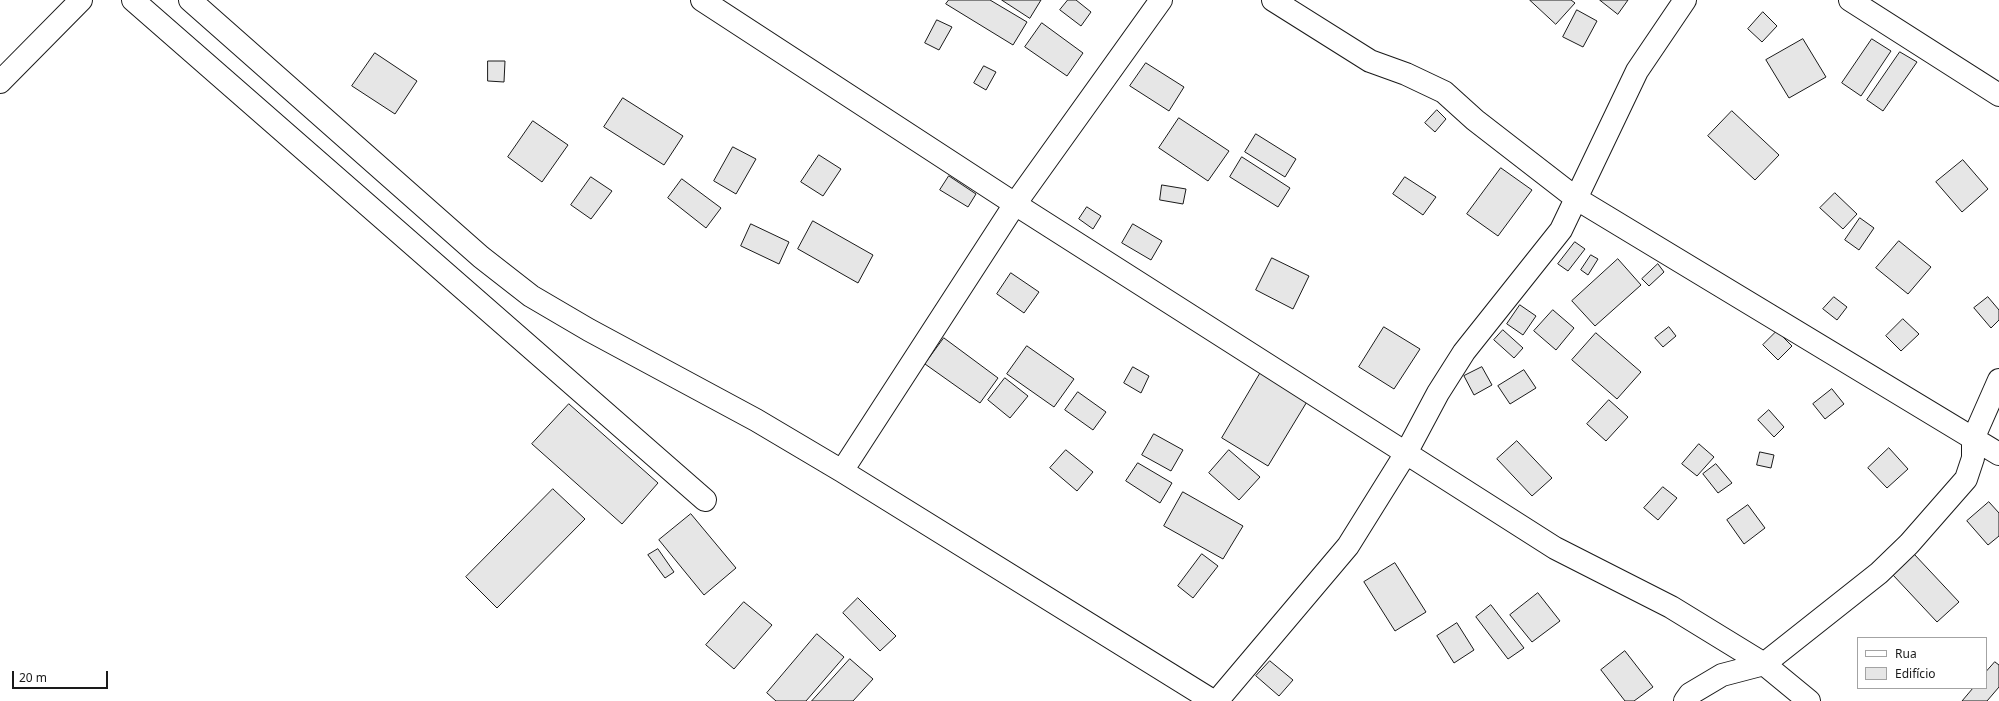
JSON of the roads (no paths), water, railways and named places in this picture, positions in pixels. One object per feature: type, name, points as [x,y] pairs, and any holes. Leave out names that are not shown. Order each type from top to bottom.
[{"type":"street","points":[[0,82],[81,0]]},
{"type":"street","points":[[133,0],[705,500]]},
{"type":"street","points":[[190,0],[481,258],[531,296],[589,330],[756,420],[842,470],[1213,701]]},
{"type":"street","points":[[702,0],[1015,204],[1555,548],[1670,607],[1764,664],[1809,701]]},
{"type":"street","points":[[842,470],[1015,204],[1162,0]]},
{"type":"street","points":[[1273,0],[1370,61],[1406,74],[1444,92],[1475,120],[1577,199],[1999,454]]},
{"type":"street","points":[[1217,701],[1348,546],[1406,453],[1438,393],[1464,352],[1561,230],[1637,71],[1685,0]]},
{"type":"street","points":[[1850,0],[1999,95]]},
{"type":"street","points":[[1685,701],[1690,694],[1722,675],[1764,664],[1879,573],[1909,544],[1966,479],[1973,458],[1973,439],[1999,380]]}]
